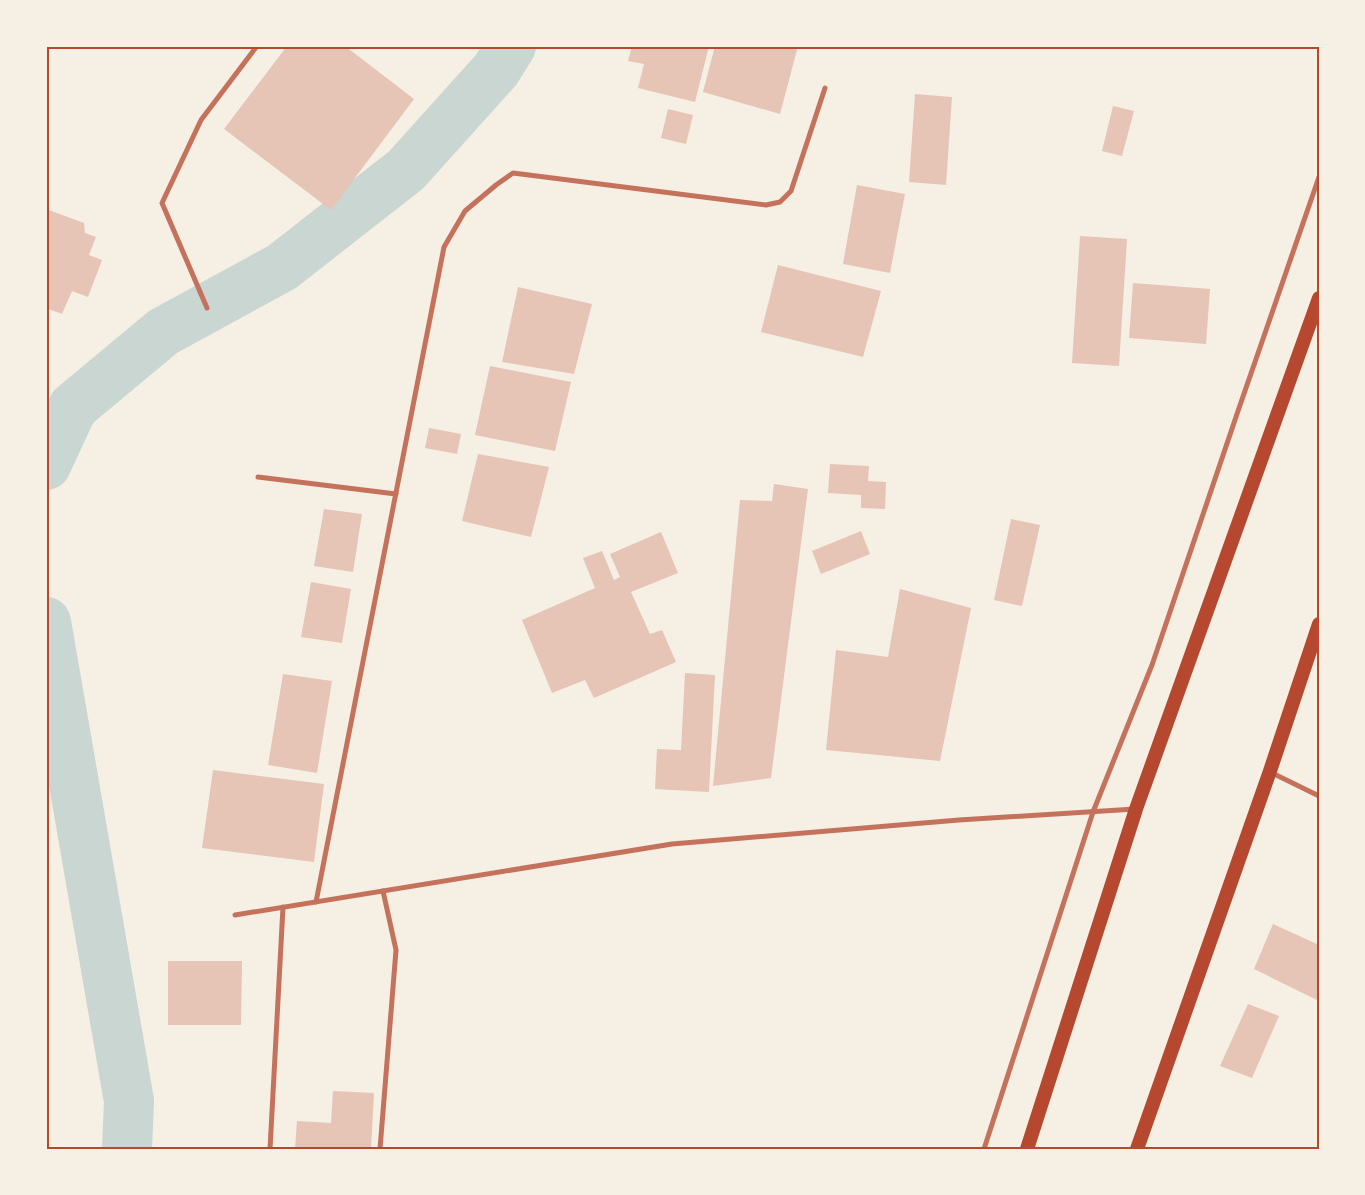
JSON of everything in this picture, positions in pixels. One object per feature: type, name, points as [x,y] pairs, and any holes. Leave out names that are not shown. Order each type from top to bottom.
[{"type":"highway","points":[[1027,1149],[1136,809],[1319,298]]},
{"type":"highway","points":[[1137,1149],[1270,771],[1319,624]]},
{"type":"street","points":[[207,308],[162,203],[201,120],[257,46]]},
{"type":"street","points":[[316,902],[444,247],[465,211],[513,173],[766,205],[780,202],[791,191],[825,88]]},
{"type":"street","points":[[984,1149],[1093,812],[1152,665],[1319,177]]},
{"type":"street","points":[[258,476],[396,494]]},
{"type":"street","points":[[1270,771],[1319,796]]},
{"type":"street","points":[[235,915],[672,844],[958,820],[1136,809]]},
{"type":"street","points":[[380,1149],[396,950],[383,891]]},
{"type":"street","points":[[270,1149],[283,907]]},
{"type":"building","points":[[287,46],[345,46],[414,99],[331,210],[224,129]]},
{"type":"building","points":[[632,46],[709,46],[695,102],[638,88],[644,64],[628,61]]},
{"type":"building","points":[[715,46],[798,46],[780,114],[703,92]]},
{"type":"building","points":[[915,94],[952,97],[946,185],[909,182]]},
{"type":"building","points":[[1113,106],[1134,111],[1122,156],[1102,151]]},
{"type":"building","points":[[668,109],[693,115],[686,144],[661,138]]},
{"type":"building","points":[[857,185],[905,194],[890,273],[843,264]]},
{"type":"building","points":[[46,209],[84,223],[85,233],[96,237],[89,255],[102,260],[88,297],[72,291],[62,314],[46,308]]},
{"type":"building","points":[[1080,236],[1127,239],[1119,366],[1072,363]]},
{"type":"building","points":[[778,265],[881,291],[863,357],[761,332]]},
{"type":"building","points":[[1133,283],[1210,289],[1206,344],[1129,338]]},
{"type":"building","points":[[518,287],[592,304],[574,374],[502,362]]},
{"type":"building","points":[[490,366],[571,382],[555,451],[475,435]]},
{"type":"building","points":[[429,428],[461,434],[457,454],[425,448]]},
{"type":"building","points":[[478,454],[549,467],[531,537],[462,521]]},
{"type":"building","points":[[830,464],[869,466],[868,481],[886,482],[885,509],[861,508],[861,495],[828,493]]},
{"type":"building","points":[[774,484],[808,489],[771,778],[713,786],[740,500],[772,501]]},
{"type":"building","points":[[324,509],[362,514],[353,572],[314,566]]},
{"type":"building","points":[[1011,519],[1040,525],[1022,606],[994,600]]},
{"type":"building","points":[[861,531],[870,554],[821,574],[812,551]]},
{"type":"building","points":[[661,532],[678,573],[631,592],[650,634],[662,630],[676,662],[594,698],[585,680],[552,693],[522,620],[595,588],[583,558],[602,551],[614,580],[620,577],[610,554]]},
{"type":"building","points":[[311,582],[351,589],[342,643],[301,637]]},
{"type":"building","points":[[900,589],[971,608],[940,761],[826,750],[836,650],[888,657]]},
{"type":"building","points":[[685,673],[715,675],[709,792],[655,789],[657,749],[681,750]]},
{"type":"building","points":[[283,674],[332,681],[317,773],[268,765]]},
{"type":"building","points":[[213,770],[324,784],[314,862],[202,848]]},
{"type":"building","points":[[1273,924],[1319,945],[1319,1001],[1254,969]]},
{"type":"building","points":[[168,961],[242,961],[241,1025],[168,1025]]},
{"type":"building","points":[[1248,1004],[1279,1016],[1252,1078],[1220,1066]]},
{"type":"building","points":[[333,1091],[374,1093],[371,1149],[295,1149],[297,1121],[331,1123]]},
{"type":"waterway","points":[[46,465],[73,407],[163,332],[282,267],[406,170],[496,70],[511,46]]},
{"type":"waterway","points":[[46,622],[129,1101],[127,1149]]}]
